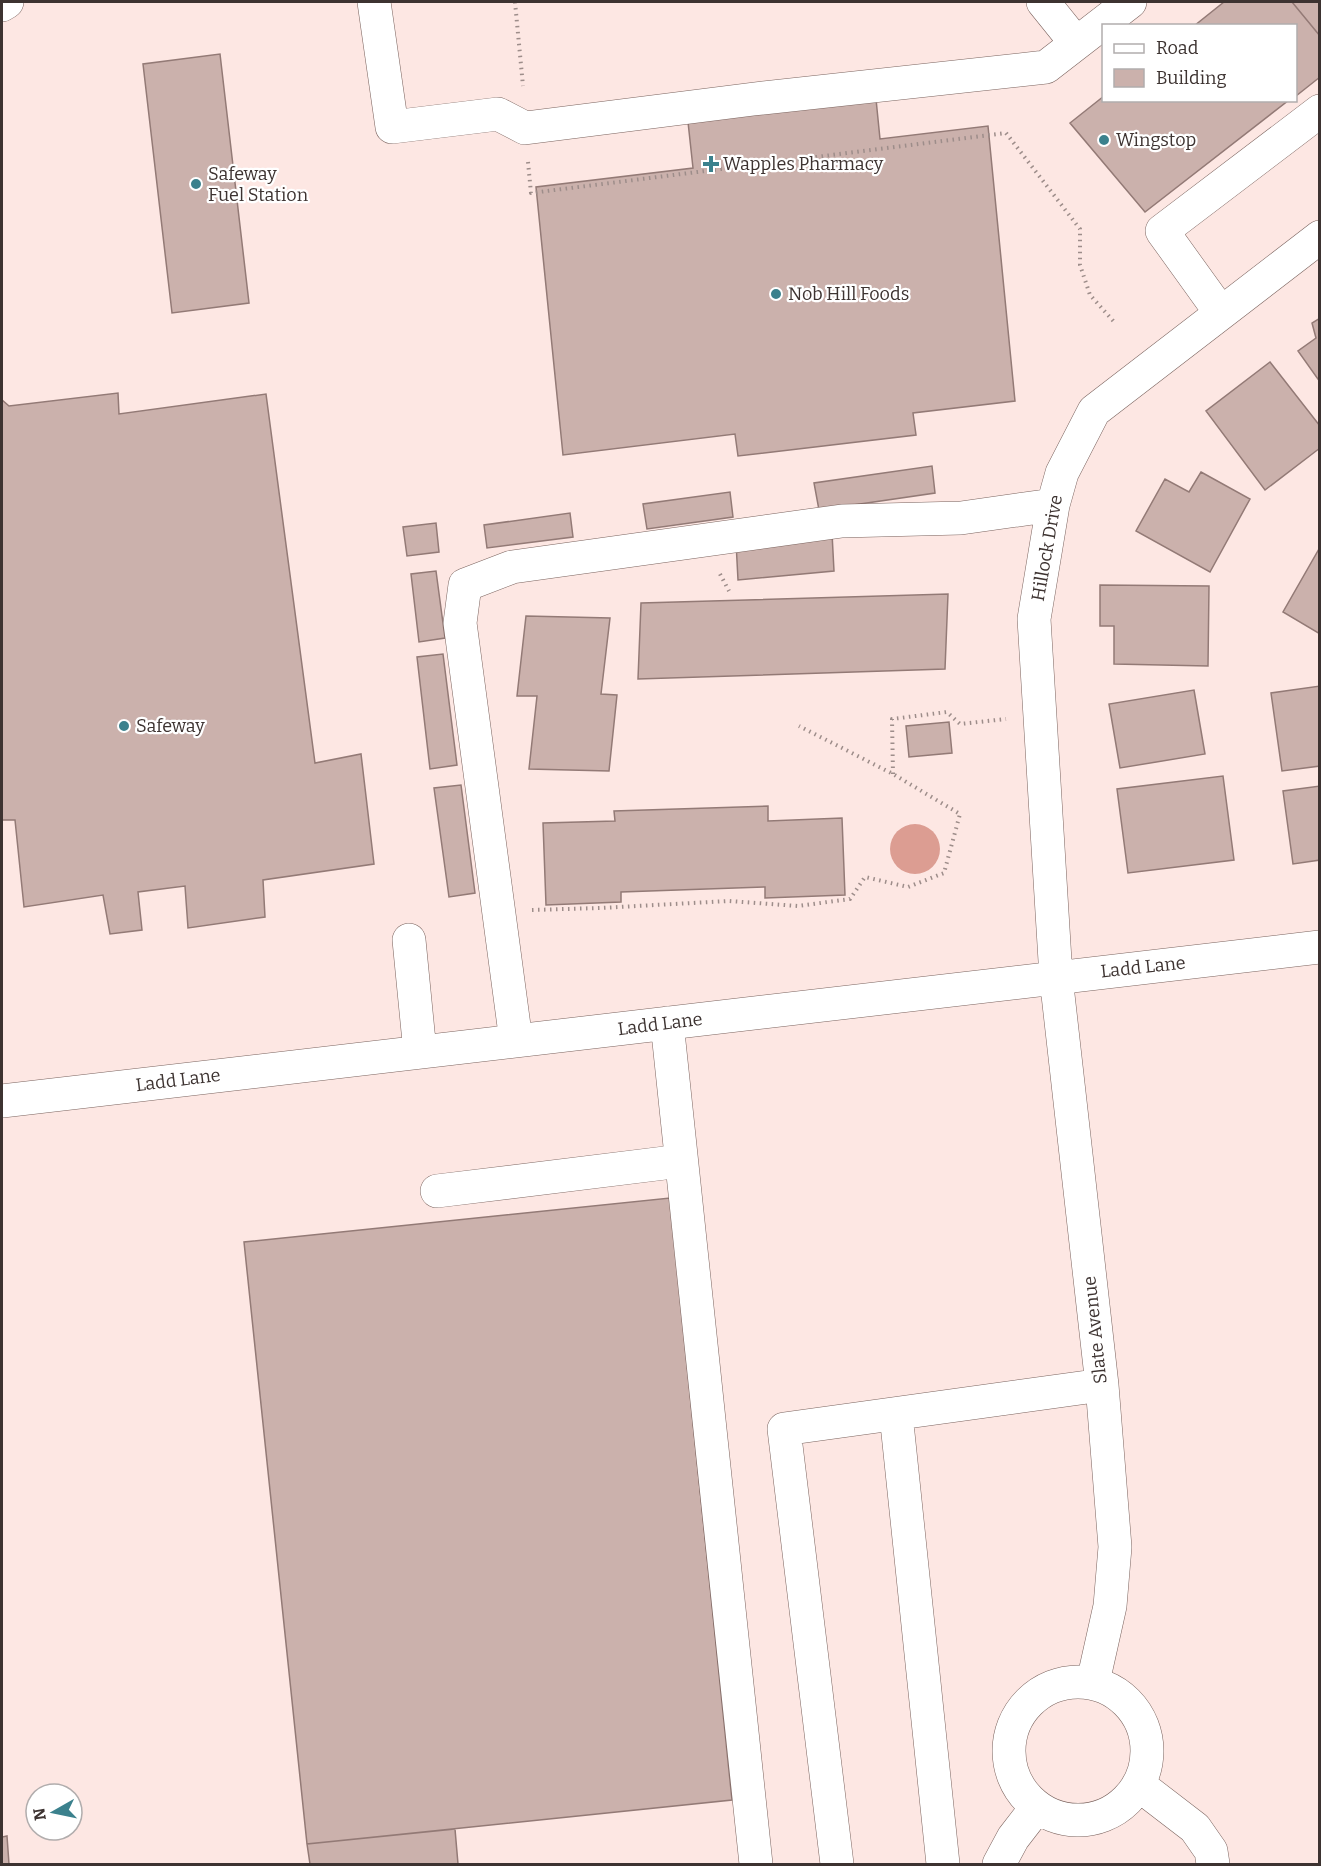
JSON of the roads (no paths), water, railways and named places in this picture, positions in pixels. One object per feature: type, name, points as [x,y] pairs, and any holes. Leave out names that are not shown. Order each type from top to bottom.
[{"type":"street","points":[[2,5],[7,2]]},
{"type":"street","points":[[374,2],[392,127],[498,114],[525,128],[754,99],[1046,67],[1130,2]]},
{"type":"street","points":[[1043,2],[1076,44]]},
{"type":"street","points":[[1221,313],[1162,231],[1320,111]]},
{"type":"street","name":"Hillock Drive","points":[[1056,977],[1034,619],[1053,505],[1062,472],[1095,411],[1320,237]]},
{"type":"street","points":[[516,1041],[460,623],[465,585],[512,567],[842,521],[961,518],[1053,505]]},
{"type":"street","points":[[409,940],[420,1052]]},
{"type":"street","name":"Ladd Lane","points":[[2,1101],[1320,947]]},
{"type":"street","name":"Slate Avenue","points":[[1056,977],[1102,1385],[1115,1547],[1110,1606],[1093,1683]]},
{"type":"street","points":[[667,1023],[756,1864]]},
{"type":"street","points":[[437,1191],[681,1161]]},
{"type":"street","points":[[837,1864],[784,1430],[1102,1385]]},
{"type":"street","points":[[896,1414],[943,1864]]},
{"type":"street","points":[[1069,1681],[1093,1683],[1113,1690],[1130,1704],[1142,1722],[1147,1743],[1146,1764],[1139,1785],[1124,1803],[1104,1815],[1093,1818],[1082,1820],[1058,1817],[1037,1807],[1021,1790],[1011,1768],[1009,1745],[1015,1722],[1028,1702],[1047,1688],[1069,1681]]},
{"type":"street","points":[[1139,1785],[1195,1828],[1211,1851],[1213,1864]]},
{"type":"street","points":[[999,1864],[1013,1838],[1037,1807]]},
{"type":"place","name":"Wingstop","points":[[1104,140]]},
{"type":"place","name":"Wapples Pharmacy","points":[[711,164]]},
{"type":"place","name":"Safeway Fuel Station","points":[[196,184]]},
{"type":"place","name":"Nob Hill Foods","points":[[776,294]]},
{"type":"place","name":"Safeway","points":[[124,726]]}]
